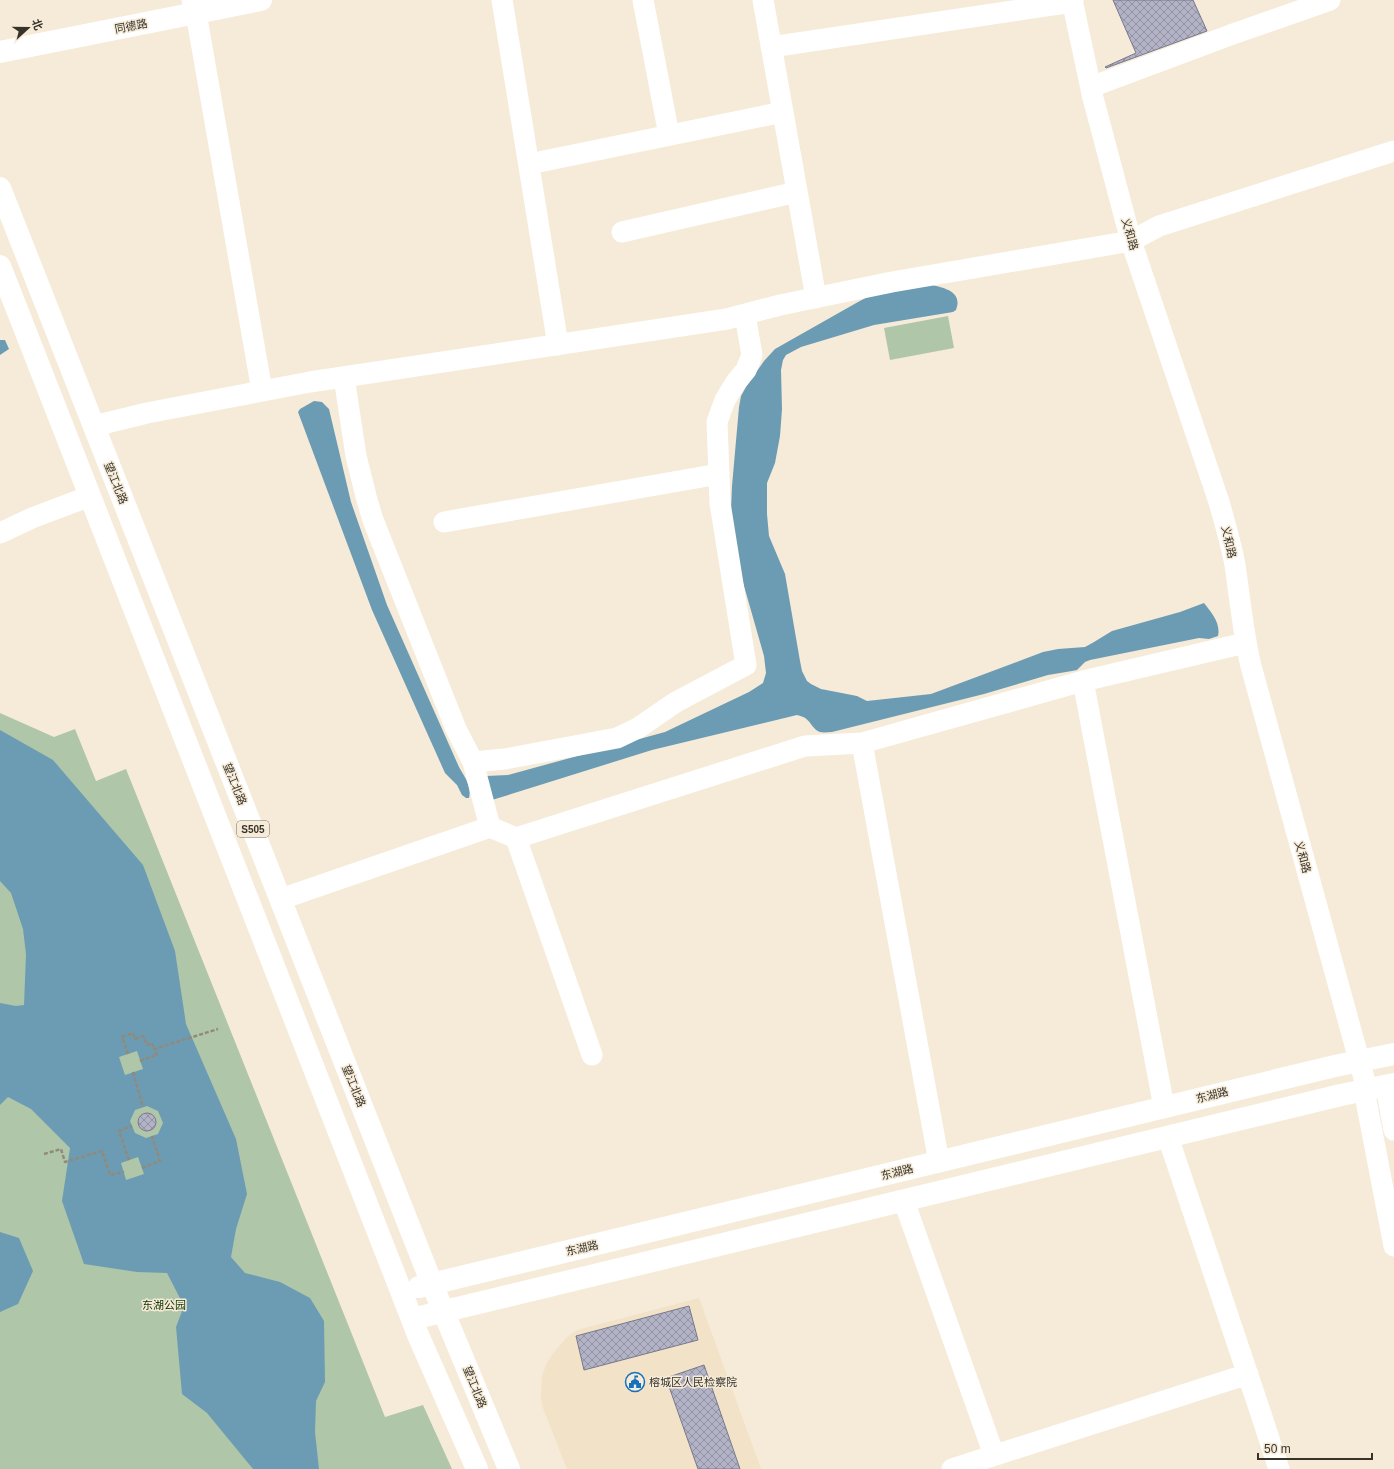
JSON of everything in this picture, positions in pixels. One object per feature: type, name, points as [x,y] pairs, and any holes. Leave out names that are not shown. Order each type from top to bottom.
[{"type":"main road","name":"同德路","points":[[0,37],[191,4],[261,0]]},
{"type":"main road","name":"同德路","points":[[0,52],[191,4]]},
{"type":"main road","name":"望江北路","points":[[0,188],[432,1284],[509,1469]]},
{"type":"main road","name":"S505","points":[[0,266],[412,1319],[477,1469]]},
{"type":"main road","name":"东湖路","points":[[401,1291],[1164,1107],[1394,1054]]},
{"type":"main road","points":[[412,1319],[1378,1087]]},
{"type":"street","points":[[502,0],[558,345]]},
{"type":"street","points":[[643,0],[669,135]]},
{"type":"street","points":[[763,0],[816,298]]},
{"type":"street","points":[[1091,87],[1233,34],[1330,0]]},
{"type":"street","points":[[771,47],[1072,1]]},
{"type":"street","name":"义和路","points":[[1072,1],[1091,87],[1131,241],[1228,532],[1251,666],[1359,1061],[1378,1087]]},
{"type":"street","points":[[191,4],[262,391]]},
{"type":"street","points":[[529,164],[783,112]]},
{"type":"street","points":[[94,426],[147,413],[344,377],[727,319],[892,282],[1131,241],[1159,226],[1394,151]]},
{"type":"street","points":[[622,232],[797,192]]},
{"type":"street","points":[[473,762],[505,759],[617,738],[638,728],[681,699],[746,665],[720,503],[717,422],[730,390],[746,370],[752,356],[745,315]]},
{"type":"street","points":[[344,377],[356,456],[373,520],[456,730],[473,762],[490,827]]},
{"type":"street","points":[[444,522],[719,474]]},
{"type":"street","points":[[0,533],[32,518],[90,496]]},
{"type":"street","points":[[281,899],[490,827],[516,838],[805,746],[862,743],[1083,681],[1246,643]]},
{"type":"street","points":[[1083,681],[1164,1107]]},
{"type":"street","points":[[862,743],[940,1162]]},
{"type":"street","points":[[516,838],[592,1056]]},
{"type":"street","points":[[1378,1087],[1394,1130]]},
{"type":"street","points":[[1378,1087],[1394,1246]]},
{"type":"street","points":[[1168,1137],[1279,1469]]},
{"type":"street","points":[[904,1201],[994,1455]]},
{"type":"street","points":[[952,1469],[1248,1374]]},
{"type":"path","points":[[154,1049],[218,1029]]},
{"type":"path","points":[[128,1054],[122,1037],[133,1034],[135,1039],[143,1036],[147,1046],[152,1044],[157,1055],[140,1061]]},
{"type":"path","points":[[133,1072],[144,1107]]},
{"type":"path","points":[[129,1160],[119,1131],[132,1126]]},
{"type":"path","points":[[142,1168],[160,1161],[152,1136]]},
{"type":"path","points":[[44,1154],[61,1149],[65,1162],[102,1151],[110,1175],[124,1172]]},
{"type":"shaded area","name":"榕城区人民检察院","points":[[699,1298],[761,1469],[567,1469],[543,1408],[541,1398],[542,1376],[552,1355],[567,1337],[577,1330]]},
{"type":"green space","points":[[948,316],[954,348],[890,360],[884,328]]},
{"type":"green space","name":"东湖公园","points":[[0,713],[54,737],[75,729],[96,781],[126,769],[385,1417],[423,1405],[452,1469],[0,1469]]},
{"type":"water","points":[[932,285],[947,289],[955,295],[958,304],[956,310],[953,312],[874,325],[801,347],[786,355],[783,360],[781,370],[782,409],[780,436],[775,463],[767,483],[767,514],[769,536],[785,574],[802,671],[807,681],[821,689],[857,696],[867,701],[931,694],[1043,652],[1058,649],[1085,647],[1112,631],[1180,612],[1204,603],[1217,622],[1219,631],[1218,636],[1209,639],[1199,638],[1090,660],[1085,662],[1077,670],[1048,675],[984,694],[832,732],[820,732],[814,728],[806,718],[797,715],[652,750],[492,800],[486,776],[508,775],[665,732],[749,692],[763,683],[766,673],[764,656],[732,544],[732,486],[741,396],[764,361],[775,349],[877,292]]},
{"type":"water","points":[[0,340],[5,340],[9,349],[0,355]]},
{"type":"water","points":[[314,401],[322,402],[329,409],[351,502],[387,605],[459,767],[467,781],[470,794],[469,798],[462,795],[457,785],[445,773],[372,610],[298,412],[300,409]]},
{"type":"water","points":[[0,730],[53,760],[143,865],[175,951],[186,1024],[236,1139],[247,1194],[236,1229],[231,1257],[245,1273],[280,1282],[310,1298],[324,1321],[325,1382],[316,1401],[315,1432],[319,1469],[253,1469],[207,1413],[182,1394],[176,1327],[184,1306],[167,1273],[137,1272],[84,1264],[62,1201],[70,1148],[31,1109],[8,1097],[0,1105],[0,1003],[16,1006],[24,1005],[26,954],[23,929],[11,893],[0,881]],"holes":[[[137,1051],[143,1069],[125,1075],[119,1057]],[[147,1106],[158,1111],[163,1123],[158,1134],[146,1138],[135,1133],[130,1121],[135,1110]],[[138,1157],[144,1174],[126,1180],[121,1163]]]},
{"type":"water","points":[[0,1232],[19,1238],[33,1271],[18,1304],[0,1312]]},
{"type":"building","points":[[1113,0],[1193,0],[1207,31],[1106,68],[1105,67],[1136,53]]},
{"type":"building","points":[[147,1113],[153,1116],[156,1122],[153,1128],[147,1131],[141,1128],[138,1122],[141,1116]]},
{"type":"building","points":[[689,1306],[698,1340],[584,1370],[576,1336]]},
{"type":"building","points":[[704,1365],[740,1469],[698,1469],[666,1378]]},
{"type":"place","name":"榕城区人民检察院","points":[[635,1382]]}]
